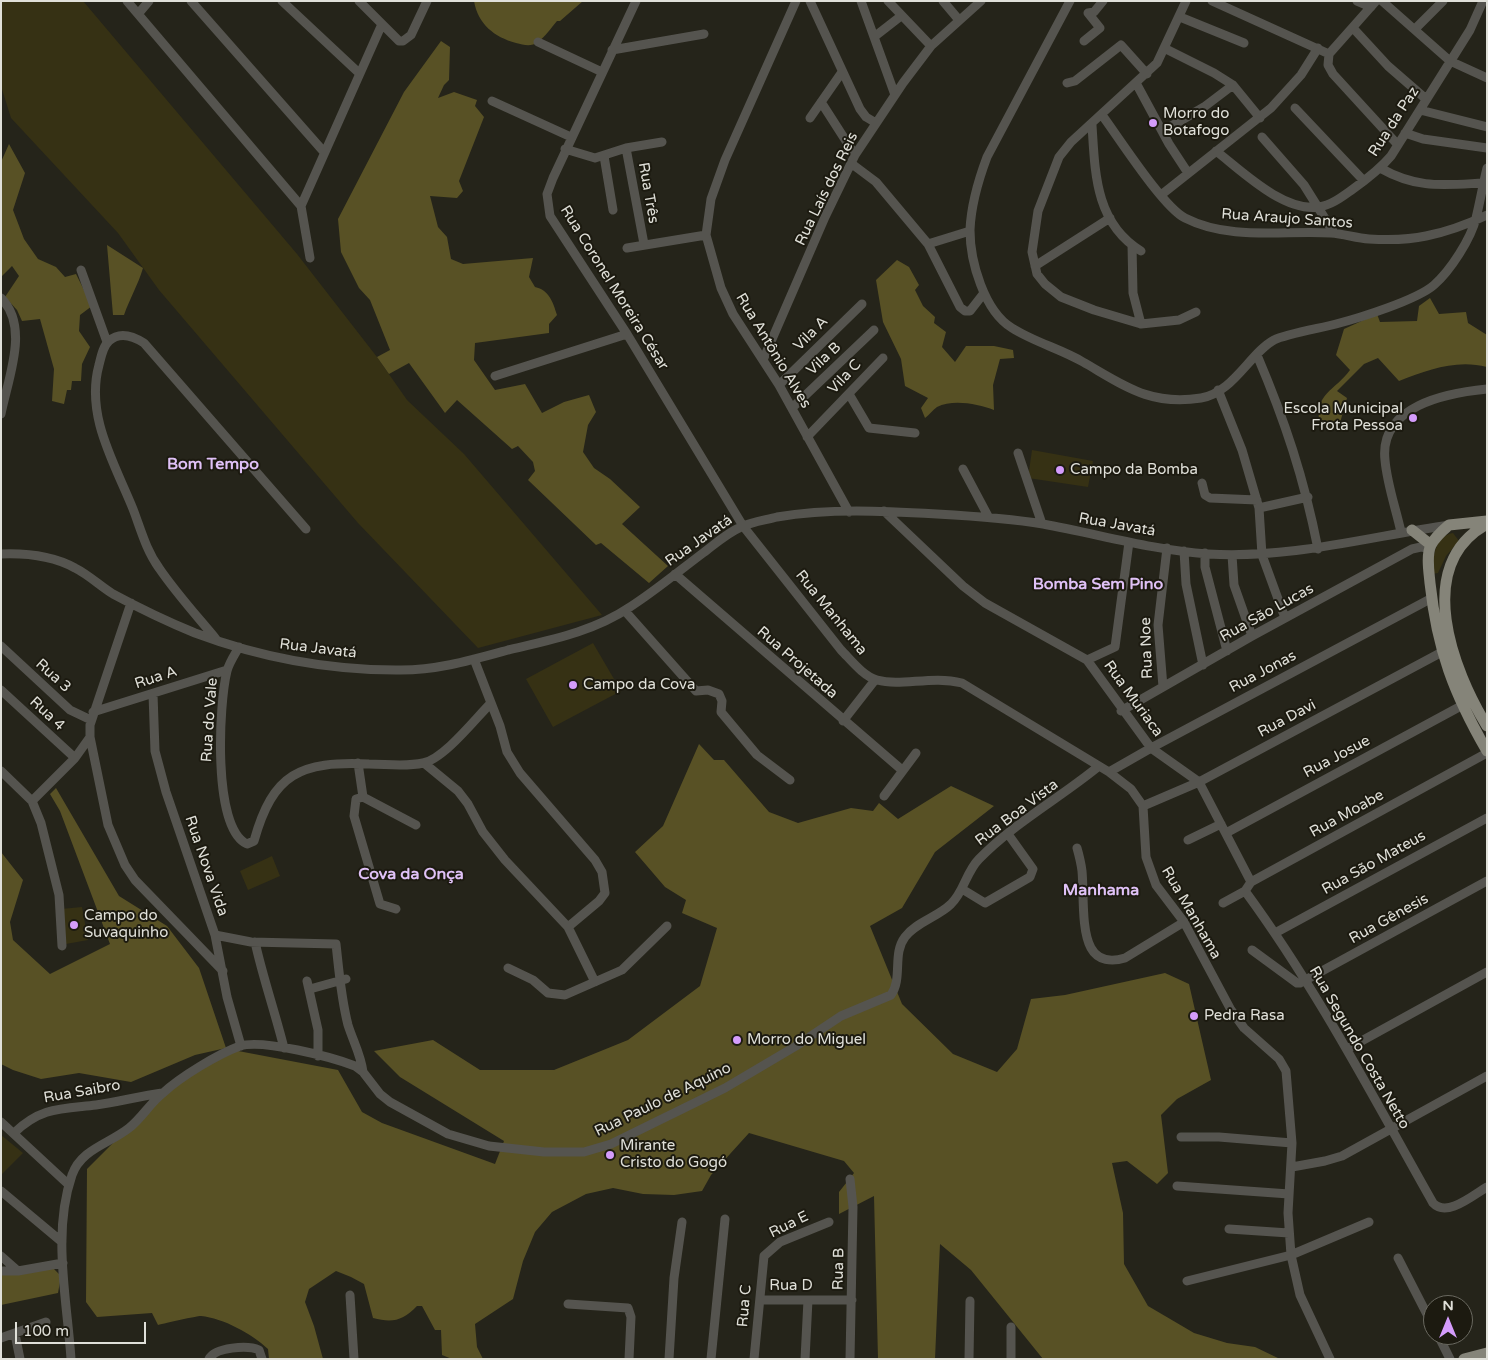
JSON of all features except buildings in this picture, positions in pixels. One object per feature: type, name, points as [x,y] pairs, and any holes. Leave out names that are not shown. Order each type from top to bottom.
[{"type":"main road","points":[[1487,522],[1449,525],[1430,547],[1430,582],[1442,652],[1461,706],[1487,752]]},
{"type":"main road","points":[[1487,522],[1466,539],[1450,565],[1445,583],[1446,612],[1456,662],[1472,699],[1487,726]]},
{"type":"main road","points":[[1449,525],[1459,530],[1466,539]]},
{"type":"main road","points":[[1406,531],[1430,547]]},
{"type":"main road","points":[[1430,582],[1438,586],[1445,583]]},
{"type":"main road","points":[[1464,1359],[1487,1353]]},
{"type":"street","points":[[127,1],[301,206],[310,258]]},
{"type":"street","points":[[192,1],[324,152]]},
{"type":"street","points":[[282,1],[359,73]]},
{"type":"street","points":[[359,1],[400,41],[407,40],[427,1]]},
{"type":"street","name":"Rua Coronel Moreira César","points":[[636,1],[565,149],[547,194],[550,216],[627,334],[743,526]]},
{"type":"street","name":"Rua Antônio Alves","points":[[796,1],[725,160],[711,199],[706,235],[721,288],[733,314],[780,385],[849,512]]},
{"type":"street","points":[[810,1],[860,109],[866,117],[876,123]]},
{"type":"street","points":[[860,1],[895,95]]},
{"type":"street","points":[[888,1],[931,46]]},
{"type":"street","points":[[943,1],[959,20]]},
{"type":"street","name":"Rua Laís dos Reis","points":[[763,360],[825,217],[856,155],[895,95],[931,46],[981,1]]},
{"type":"street","points":[[1070,1],[986,157],[977,179],[970,231],[974,261],[984,293],[992,309],[1011,328],[1066,352],[1148,397],[1174,400],[1203,398],[1229,383],[1275,339],[1346,321],[1414,296],[1433,286],[1448,270],[1460,252],[1476,220],[1487,168]]},
{"type":"street","points":[[1084,41],[1100,28],[1088,13],[1094,12],[1103,1]]},
{"type":"street","points":[[1186,1],[1158,63],[1092,125],[1070,142],[1059,157],[1049,179],[1033,238],[1032,252],[1035,266],[1045,284],[1062,297],[1094,310],[1141,324],[1179,320],[1196,312]]},
{"type":"street","points":[[1212,1],[1329,54]]},
{"type":"street","points":[[1357,1],[1373,4],[1329,54],[1328,65],[1333,74],[1398,145]]},
{"type":"street","points":[[1382,1],[1450,61],[1487,78]]},
{"type":"street","points":[[1416,29],[1443,1]]},
{"type":"street","name":"Rua da Paz","points":[[1319,207],[1336,201],[1380,168],[1398,145],[1470,30],[1483,1]]},
{"type":"street","points":[[138,14],[147,3]]},
{"type":"street","points":[[874,37],[901,16]]},
{"type":"street","points":[[1180,17],[1244,43]]},
{"type":"street","points":[[301,206],[382,24]]},
{"type":"street","points":[[1353,28],[1388,66],[1426,99]]},
{"type":"street","points":[[612,50],[704,34]]},
{"type":"street","points":[[538,42],[602,72]]},
{"type":"street","points":[[1067,83],[1074,81],[1121,45],[1147,74]]},
{"type":"street","points":[[1166,48],[1214,73],[1232,85],[1260,118]]},
{"type":"street","points":[[1161,195],[1260,118],[1284,96],[1301,75],[1318,48]]},
{"type":"street","points":[[810,118],[842,72]]},
{"type":"street","points":[[1136,83],[1188,173]]},
{"type":"street","points":[[1163,131],[1204,107],[1232,85]]},
{"type":"street","points":[[492,101],[570,137]]},
{"type":"street","points":[[821,102],[856,155]]},
{"type":"street","points":[[1295,108],[1364,181]]},
{"type":"street","points":[[1420,110],[1487,127]]},
{"type":"street","name":"Rua Araujo Santos","points":[[1102,115],[1161,195],[1184,218],[1214,228],[1237,232],[1334,233],[1368,239],[1409,238],[1426,236],[1487,215]]},
{"type":"street","points":[[1092,125],[1099,196],[1110,218],[1132,245],[1141,251]]},
{"type":"street","points":[[1405,133],[1423,139],[1487,148]]},
{"type":"street","points":[[1262,137],[1304,185],[1334,233]]},
{"type":"street","points":[[565,149],[588,157],[604,156],[626,148],[662,142]]},
{"type":"street","name":"Rua Três","points":[[626,148],[644,244]]},
{"type":"street","points":[[1216,151],[1270,193],[1304,205],[1319,207]]},
{"type":"street","points":[[604,156],[613,210]]},
{"type":"street","points":[[852,164],[876,182],[928,244],[960,307],[965,311],[970,311],[984,293]]},
{"type":"street","points":[[1380,168],[1400,179],[1416,183],[1443,185],[1483,183]]},
{"type":"street","points":[[1035,266],[1110,218]]},
{"type":"street","points":[[928,244],[970,231]]},
{"type":"street","points":[[627,248],[706,235]]},
{"type":"street","points":[[1132,245],[1133,293],[1141,324]]},
{"type":"street","points":[[81,270],[107,342],[97,372],[95,398],[99,426],[146,547],[159,568],[216,639]]},
{"type":"street","points":[[1,298],[11,309],[16,328],[5,372],[1,414]]},
{"type":"street","name":"Vila A","points":[[780,385],[862,304]]},
{"type":"street","name":"Vila B","points":[[792,408],[874,330]]},
{"type":"street","points":[[495,376],[627,334]]},
{"type":"street","points":[[107,342],[127,335],[144,343],[306,529]]},
{"type":"street","points":[[1257,355],[1284,418],[1308,497],[1318,549]]},
{"type":"street","name":"Vila C","points":[[807,437],[883,358]]},
{"type":"street","points":[[1406,531],[1385,460],[1385,446],[1390,431],[1398,418],[1411,409],[1428,402],[1487,389]]},
{"type":"street","points":[[1218,390],[1242,450],[1258,504],[1262,555],[1285,618]]},
{"type":"street","points":[[849,394],[869,428],[915,433]]},
{"type":"street","points":[[1018,453],[1042,524]]},
{"type":"street","points":[[963,469],[988,516]]},
{"type":"street","points":[[1202,483],[1205,495],[1210,498],[1258,504],[1308,497]]},
{"type":"street","name":"Rua Javatá","points":[[1,554],[27,555],[62,562],[131,602],[195,633],[273,657],[338,667],[397,670],[426,669],[474,659],[586,630],[625,610],[725,536],[743,526],[780,517],[884,511],[988,516],[1042,524],[1128,542],[1184,551],[1232,555],[1262,555],[1318,549],[1406,531],[1449,525]]},
{"type":"street","name":"Rua Muriaca","points":[[884,511],[943,568],[985,603],[1087,660],[1122,711],[1151,748],[1199,782],[1251,882]]},
{"type":"street","name":"Rua Manhama","points":[[743,526],[841,650],[859,669],[875,680]]},
{"type":"street","points":[[1087,660],[1115,647],[1128,542]]},
{"type":"street","name":"Rua São Lucas","points":[[1122,711],[1252,636],[1412,549],[1430,547]]},
{"type":"street","name":"Rua Noe","points":[[1163,687],[1158,625],[1167,548]]},
{"type":"street","points":[[1184,551],[1186,584],[1203,664]]},
{"type":"street","points":[[1205,554],[1206,567],[1227,651]]},
{"type":"street","points":[[1232,555],[1234,585],[1252,636]]},
{"type":"street","name":"Rua Projetada","points":[[675,574],[902,770]]},
{"type":"street","name":"Rua Jonas","points":[[1110,772],[1151,748],[1432,598]]},
{"type":"street","points":[[131,602],[92,716],[90,737],[108,825],[124,865],[135,880],[223,972]]},
{"type":"street","points":[[625,610],[696,691],[708,690],[719,694],[722,701],[721,712],[757,755],[790,780]]},
{"type":"street","name":"Rua 3","points":[[1,646],[70,710],[92,716]]},
{"type":"street","name":"Rua do Vale","points":[[239,647],[227,670],[219,761],[224,799],[242,841],[247,844],[254,841],[267,803],[275,789],[287,779],[302,771],[319,767],[358,763]]},
{"type":"street","name":"Rua Davi","points":[[1143,806],[1199,782],[1442,652]]},
{"type":"street","points":[[474,659],[507,752],[520,773],[595,860],[602,872],[605,893],[599,902],[568,927]]},
{"type":"street","name":"Rua A","points":[[92,716],[227,670]]},
{"type":"street","points":[[843,721],[875,680],[892,682],[933,678],[962,683],[1110,772],[1130,789],[1143,806]]},
{"type":"street","name":"Rua 4","points":[[1,690],[75,758]]},
{"type":"street","name":"Rua Nova Vida","points":[[153,694],[155,751],[166,792],[215,935],[227,997],[242,1046]]},
{"type":"street","points":[[363,797],[358,763],[424,763],[440,754],[491,703]]},
{"type":"street","name":"Rua Josue","points":[[1226,833],[1461,706]]},
{"type":"street","points":[[32,801],[75,758],[90,737]]},
{"type":"street","name":"Rua Moabe","points":[[1223,903],[1245,891],[1251,882],[1487,752]]},
{"type":"street","points":[[884,796],[916,753]]},
{"type":"street","points":[[424,763],[458,791],[468,804],[483,832],[505,860],[568,927],[595,982]]},
{"type":"street","name":"Rua Boa Vista","points":[[898,951],[904,938],[910,932],[950,906],[978,860],[1008,834],[1099,766]]},
{"type":"street","points":[[1,770],[32,801],[41,823],[59,895],[62,946]]},
{"type":"street","points":[[396,909],[380,904],[354,816],[356,799],[363,797],[416,825]]},
{"type":"street","name":"Rua Manhama","points":[[1143,806],[1146,857],[1160,892],[1184,922],[1231,1010],[1244,1028],[1283,1063],[1288,1084],[1292,1143],[1289,1194],[1291,1255],[1300,1295],[1330,1359]]},
{"type":"street","name":"Rua São Mateus","points":[[1275,933],[1487,818]]},
{"type":"street","points":[[1188,840],[1221,824]]},
{"type":"street","points":[[962,889],[986,904],[1030,877],[1033,869],[1008,834]]},
{"type":"street","points":[[1077,848],[1082,868],[1087,938],[1091,950],[1098,956],[1105,960],[1114,961],[1125,958],[1184,922]]},
{"type":"street","name":"Rua Gênesis","points":[[1305,980],[1487,881]]},
{"type":"street","name":"Rua Segundo Costa Netto","points":[[1245,891],[1275,933],[1347,1049],[1437,1208],[1452,1207],[1487,1187]]},
{"type":"street","points":[[508,968],[533,980],[548,993],[557,995],[575,992],[622,970],[667,926]]},
{"type":"street","points":[[215,935],[255,942],[336,944],[343,980],[344,1009],[350,1031],[362,1057],[363,1072]]},
{"type":"street","points":[[255,942],[284,1048]]},
{"type":"street","points":[[1252,950],[1297,983],[1305,980]]},
{"type":"street","name":"Rua Paulo de Aquino","points":[[242,1046],[284,1048],[348,1063],[363,1072],[380,1094],[390,1102],[448,1134],[489,1146],[544,1152],[584,1152],[611,1144],[725,1088],[796,1046],[841,1016],[891,995],[896,988],[898,951]]},
{"type":"street","points":[[1347,1049],[1487,972]]},
{"type":"street","points":[[318,1056],[318,1030],[308,985],[343,980]]},
{"type":"street","points":[[71,1359],[62,1242],[69,1185],[76,1164],[82,1157],[134,1124],[162,1093],[190,1073],[242,1046]]},
{"type":"street","points":[[1292,1167],[1342,1156],[1487,1076]]},
{"type":"street","name":"Rua Saibro","points":[[14,1133],[31,1118],[52,1110],[97,1105],[162,1093]]},
{"type":"street","points":[[1,1122],[69,1185]]},
{"type":"street","points":[[1181,1137],[1219,1137],[1292,1143]]},
{"type":"street","name":"Rua B","points":[[850,1179],[854,1207],[850,1359]]},
{"type":"street","points":[[1176,1186],[1289,1194]]},
{"type":"street","points":[[1,1191],[62,1242]]},
{"type":"street","points":[[711,1359],[725,1220]]},
{"type":"street","points":[[669,1359],[674,1278],[682,1222]]},
{"type":"street","name":"Rua E","points":[[764,1256],[780,1242],[829,1222]]},
{"type":"street","points":[[1186,1281],[1291,1255],[1369,1222]]},
{"type":"street","points":[[1229,1229],[1289,1233]]},
{"type":"street","points":[[1,1256],[18,1271]]},
{"type":"street","name":"Rua C","points":[[754,1359],[764,1256]]},
{"type":"street","points":[[1398,1258],[1423,1307]]},
{"type":"street","points":[[1,1271],[18,1271],[63,1263]]},
{"type":"street","points":[[350,1295],[354,1359]]},
{"type":"street","name":"Rua D","points":[[760,1300],[852,1300]]},
{"type":"street","points":[[805,1359],[808,1300]]},
{"type":"street","points":[[969,1359],[970,1301]]},
{"type":"street","points":[[568,1304],[628,1308],[631,1317],[629,1359]]},
{"type":"street","points":[[1,1338],[46,1322]]},
{"type":"street","points":[[1011,1327],[1011,1359]]},
{"type":"street","points":[[15,1334],[20,1359]]},
{"type":"street","points":[[1443,1345],[1450,1359]]},
{"type":"street","points":[[209,1359],[218,1352],[251,1346],[259,1350],[262,1359]]},
{"type":"shaded area","points":[[1,1],[83,1],[297,254],[377,357],[407,400],[464,454],[602,615],[478,648],[358,523],[159,290],[118,233],[11,118],[1,86]]},
{"type":"shaded area","points":[[474,1],[583,1],[560,21],[557,21],[538,42],[533,45],[527,45],[508,40],[494,33],[483,23]]},
{"type":"shaded area","points":[[441,41],[450,47],[449,80],[444,85],[438,98],[454,92],[477,100],[475,106],[484,117],[459,181],[463,191],[457,198],[430,196],[438,227],[447,237],[451,259],[463,264],[533,258],[529,277],[535,287],[544,291],[550,297],[557,315],[549,324],[549,333],[475,343],[474,360],[495,390],[525,384],[542,413],[564,402],[589,395],[596,412],[588,425],[583,452],[594,468],[610,479],[640,507],[622,524],[668,566],[649,583],[601,543],[596,545],[528,480],[535,471],[533,462],[518,446],[512,449],[457,400],[445,413],[409,363],[389,374],[377,357],[390,350],[370,300],[359,288],[341,252],[338,219],[404,92]]},
{"type":"shaded area","points":[[9,144],[25,173],[13,210],[24,239],[38,259],[56,267],[65,277],[76,274],[92,306],[80,315],[79,331],[90,347],[82,364],[81,381],[72,381],[71,390],[67,390],[64,404],[52,401],[54,369],[40,319],[22,321],[17,310],[5,297],[19,276],[12,266],[1,277],[1,162]]},
{"type":"shaded area","points":[[107,245],[143,268],[124,315],[113,315]]},
{"type":"shaded area","points":[[897,260],[909,267],[919,285],[915,290],[923,306],[935,317],[934,323],[946,332],[942,347],[955,362],[966,346],[994,346],[1013,350],[1014,358],[1000,359],[993,385],[994,410],[973,404],[950,403],[937,407],[925,418],[921,408],[928,398],[905,386],[901,359],[883,322],[876,280]]},
{"type":"shaded area","points":[[1430,298],[1439,314],[1466,312],[1468,323],[1487,335],[1487,367],[1464,364],[1453,365],[1399,381],[1378,358],[1364,364],[1337,391],[1347,398],[1338,430],[1320,424],[1319,414],[1323,399],[1350,370],[1336,355],[1344,329],[1377,314],[1380,322],[1417,321],[1419,306]]},
{"type":"shaded area","name":"Campo da Bomba","points":[[1032,450],[1093,461],[1088,487],[1028,478]]},
{"type":"shaded area","points":[[1453,533],[1459,541],[1446,556],[1438,573],[1432,574],[1434,555],[1438,543],[1447,535]]},
{"type":"shaded area","name":"Campo da Cova","points":[[593,643],[621,691],[553,727],[526,679]]},
{"type":"shaded area","points":[[699,744],[714,760],[724,760],[769,812],[798,823],[851,808],[873,811],[879,803],[898,819],[951,786],[994,806],[935,852],[902,908],[870,926],[902,1004],[953,1054],[997,1072],[1017,1049],[1031,999],[1065,995],[1165,973],[1189,984],[1211,1080],[1177,1099],[1161,1115],[1168,1173],[1157,1184],[1127,1161],[1112,1163],[1123,1213],[1124,1264],[1148,1306],[1194,1333],[1227,1343],[1255,1347],[1280,1359],[1043,1359],[971,1270],[940,1244],[935,1359],[878,1359],[874,1196],[839,1214],[839,1192],[854,1173],[844,1161],[749,1133],[711,1175],[702,1191],[674,1195],[643,1194],[613,1188],[586,1194],[552,1212],[535,1232],[523,1261],[513,1299],[475,1324],[477,1347],[483,1359],[452,1359],[442,1355],[441,1330],[435,1330],[422,1306],[417,1306],[407,1315],[397,1320],[373,1318],[364,1284],[336,1271],[309,1289],[305,1302],[323,1359],[269,1359],[268,1349],[254,1338],[228,1323],[210,1317],[198,1316],[158,1325],[152,1313],[97,1317],[86,1302],[87,1169],[155,1101],[190,1073],[233,1050],[338,1070],[362,1112],[382,1123],[495,1164],[504,1141],[400,1077],[374,1051],[433,1040],[480,1070],[554,1070],[628,1040],[700,986],[717,928],[682,913],[686,900],[665,887],[635,852],[663,826]]},
{"type":"shaded area","points":[[56,788],[119,896],[167,926],[199,968],[226,1048],[195,1055],[131,1082],[79,1073],[41,1079],[1,1064],[1,852],[23,880],[10,922],[13,940],[50,974],[110,944],[60,811],[50,794]]},
{"type":"shaded area","points":[[272,856],[280,876],[248,890],[240,871]]},
{"type":"shaded area","name":"Campo do Suvaquinho","points":[[82,907],[88,940],[66,944],[61,909]]},
{"type":"shaded area","points":[[1,1135],[23,1153],[1,1175]]},
{"type":"shaded area","points":[[50,1265],[61,1276],[58,1293],[1,1305],[1,1271]]},
{"type":"place","name":"Morro do Botafogo","points":[[1153,123]]},
{"type":"place","name":"Escola Municipal Frota Pessoa","points":[[1413,418]]},
{"type":"place","name":"Campo da Bomba","points":[[1060,470]]},
{"type":"place","name":"Campo da Cova","points":[[573,685]]},
{"type":"place","name":"Campo do Suvaquinho","points":[[74,925]]},
{"type":"place","name":"Pedra Rasa","points":[[1194,1016]]},
{"type":"place","name":"Morro do Miguel","points":[[737,1040]]},
{"type":"place","name":"Mirante Cristo do Gogó","points":[[610,1155]]},
{"type":"district","name":"Bom Tempo","points":[[213,465]]},
{"type":"district","name":"Bomba Sem Pino","points":[[1098,585]]},
{"type":"district","name":"Cova da Onça","points":[[411,875]]},
{"type":"district","name":"Manhama","points":[[1101,891]]}]
